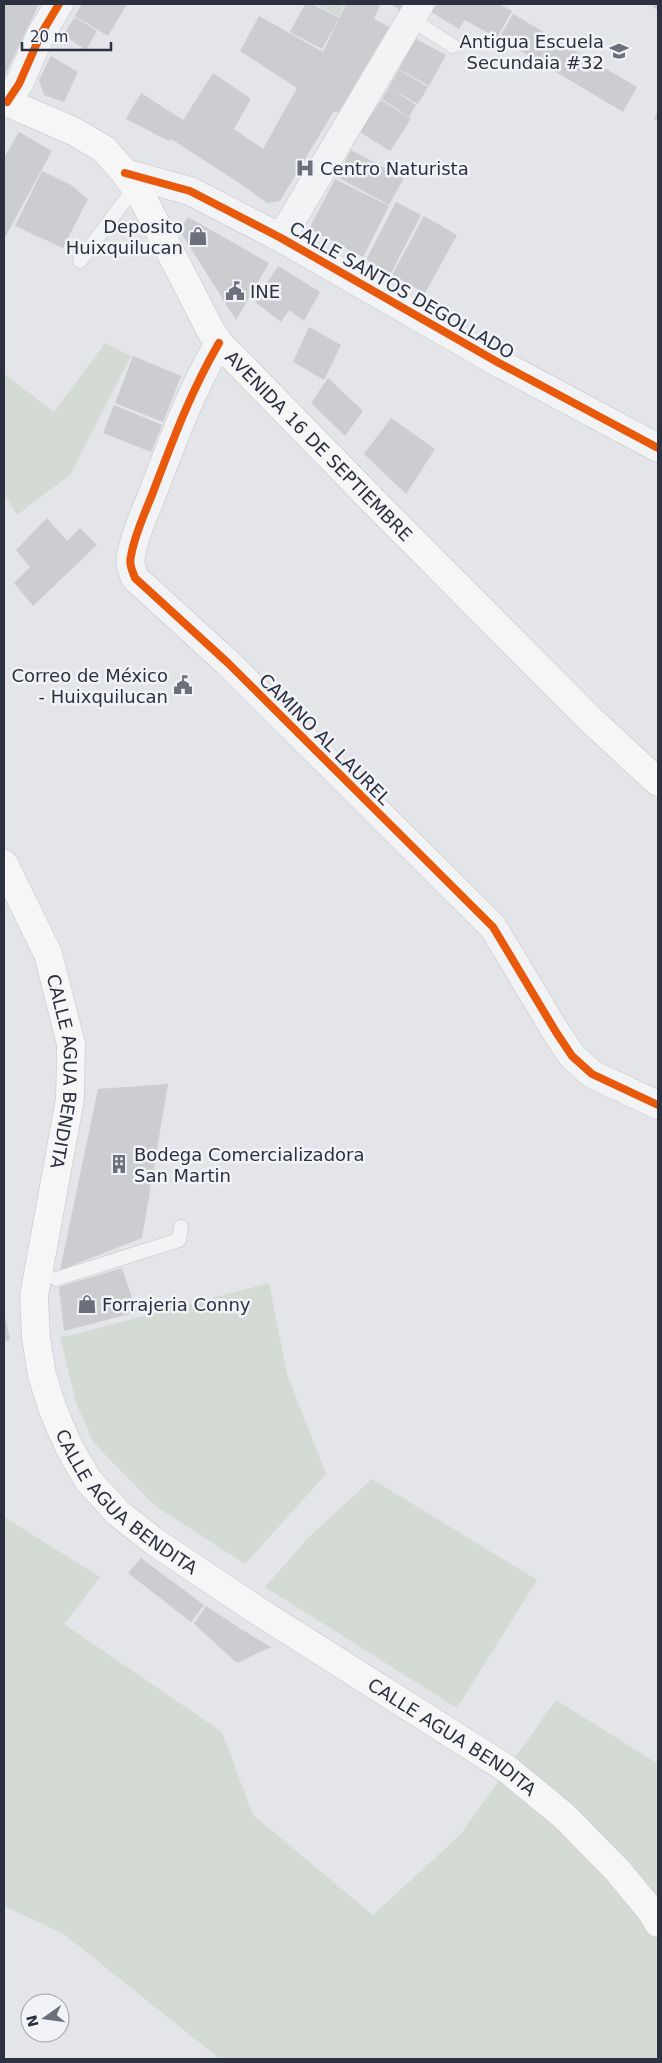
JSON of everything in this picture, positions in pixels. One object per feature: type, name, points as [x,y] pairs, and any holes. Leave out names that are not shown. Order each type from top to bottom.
[{"type":"main road","name":"AVENIDA 16 DE SEPTIEMBRE","points":[[5,103],[26,109],[104,148],[143,199],[212,333],[220,343],[549,678],[658,782]]},
{"type":"main road","name":"CALLE AGUA BENDITA","points":[[4,864],[48,954],[71,1044],[70,1099],[34,1296],[36,1338],[42,1375],[52,1410],[69,1447],[88,1480],[118,1513],[155,1542],[256,1609],[507,1769],[564,1816],[618,1871],[651,1911],[658,1923]]},
{"type":"street","points":[[5,103],[19,84],[41,34],[59,4]]},
{"type":"street","points":[[281,238],[415,11]]},
{"type":"street","name":"CALLE SANTOS DEGOLLADO","points":[[130,180],[190,191],[281,238],[499,363],[658,448]]},
{"type":"street","name":"CAMINO AL LAUREL","points":[[220,343],[202,373],[185,408],[146,512],[131,555],[130,566],[135,578],[234,670],[493,927],[572,1056],[592,1074],[658,1106]]},
{"type":"lane","points":[[415,11],[453,46]]},
{"type":"lane","points":[[80,261],[130,180]]},
{"type":"lane","points":[[56,1279],[179,1240],[180,1227]]},
{"type":"shaded area","points":[[315,4],[344,4],[339,17]]},
{"type":"shaded area","points":[[105,343],[131,356],[70,475],[17,515],[4,493],[4,374],[54,412]]},
{"type":"shaded area","points":[[269,1283],[287,1374],[326,1474],[245,1564],[154,1505],[94,1443],[76,1403],[60,1336],[68,1336]]},
{"type":"shaded area","points":[[372,1479],[537,1580],[457,1708],[265,1587],[310,1536]]},
{"type":"shaded area","points":[[4,1517],[100,1577],[64,1624],[222,1732],[253,1815],[373,1915],[460,1835],[556,1700],[658,1764],[658,2059],[220,2059],[64,1934],[4,1906]]},
{"type":"building","points":[[4,4],[39,4],[4,77]]},
{"type":"building","points":[[82,4],[127,4],[108,36],[75,16]]},
{"type":"building","points":[[305,4],[312,4],[339,18],[322,49],[290,32]]},
{"type":"building","points":[[346,4],[380,5],[374,19],[389,27],[338,113],[334,111],[280,201],[267,203],[171,139],[169,141],[126,119],[141,93],[183,120],[213,73],[251,99],[234,129],[263,149],[297,88],[240,51],[259,16],[323,52]]},
{"type":"building","points":[[390,4],[403,4],[400,10]]},
{"type":"building","points":[[437,4],[499,4],[512,11],[497,38],[465,20],[459,29],[431,12]]},
{"type":"building","points":[[650,4],[658,4],[658,11]]},
{"type":"building","points":[[513,14],[637,87],[623,112],[499,38]]},
{"type":"building","points":[[75,17],[97,31],[86,50],[63,35]]},
{"type":"building","points":[[416,39],[446,55],[429,86],[399,69]]},
{"type":"building","points":[[51,56],[78,72],[64,102],[44,95],[39,80]]},
{"type":"building","points":[[399,70],[428,87],[418,104],[391,89],[416,105],[409,117],[382,99]]},
{"type":"building","points":[[381,100],[411,119],[390,151],[360,132]]},
{"type":"building","points":[[658,109],[658,121],[654,119]]},
{"type":"building","points":[[19,132],[52,151],[4,239],[4,158]]},
{"type":"building","points":[[351,150],[404,178],[389,205],[337,177]]},
{"type":"building","points":[[42,171],[71,185],[88,199],[63,248],[15,226]]},
{"type":"building","points":[[335,179],[389,206],[363,257],[309,229]]},
{"type":"building","points":[[396,202],[421,215],[391,273],[366,260]]},
{"type":"building","points":[[424,216],[457,235],[425,293],[392,275]]},
{"type":"building","name":"INE","points":[[188,217],[269,263],[236,320],[179,230]]},
{"type":"building","points":[[278,266],[320,292],[304,321],[289,310],[281,322],[255,302]]},
{"type":"building","points":[[309,327],[341,345],[324,380],[293,362]]},
{"type":"building","points":[[133,356],[181,376],[163,422],[115,403]]},
{"type":"building","points":[[328,378],[363,411],[345,436],[311,403]]},
{"type":"building","points":[[114,405],[162,425],[151,452],[103,433]]},
{"type":"building","points":[[391,418],[435,449],[406,494],[364,454]]},
{"type":"building","points":[[47,518],[67,541],[80,528],[97,545],[33,606],[14,583],[30,567],[16,550]]},
{"type":"building","name":"Bodega Comercializadora San Martin","points":[[168,1084],[142,1238],[60,1270],[98,1089]]},
{"type":"building","points":[[122,1268],[137,1312],[64,1331],[59,1287]]},
{"type":"building","points":[[4,1316],[10,1340],[4,1341]]},
{"type":"building","points":[[141,1558],[204,1605],[191,1622],[128,1573]]},
{"type":"building","points":[[206,1606],[271,1647],[237,1663],[194,1624]]},
{"type":"cycle path","points":[[7,102],[19,84],[41,34],[59,4]]},
{"type":"cycle path","points":[[125,173],[190,191],[281,238],[499,363],[658,448]]},
{"type":"cycle path","points":[[219,343],[200,378],[184,414],[138,529],[130,559],[135,578],[228,663],[493,927],[572,1056],[592,1074],[658,1105]]},
{"type":"place","name":"Antigua Escuela Secundaia #32","points":[[619,51]]},
{"type":"place","name":"Centro Naturista","points":[[305,168]]},
{"type":"place","name":"Deposito Huixquilucan","points":[[198,236]]},
{"type":"place","name":"INE","points":[[235,291]]},
{"type":"place","name":"Correo de México - Huixquilucan","points":[[183,685]]},
{"type":"place","name":"Bodega Comercializadora San Martin","points":[[119,1164]]},
{"type":"place","name":"Forrajeria Conny","points":[[87,1304]]}]
